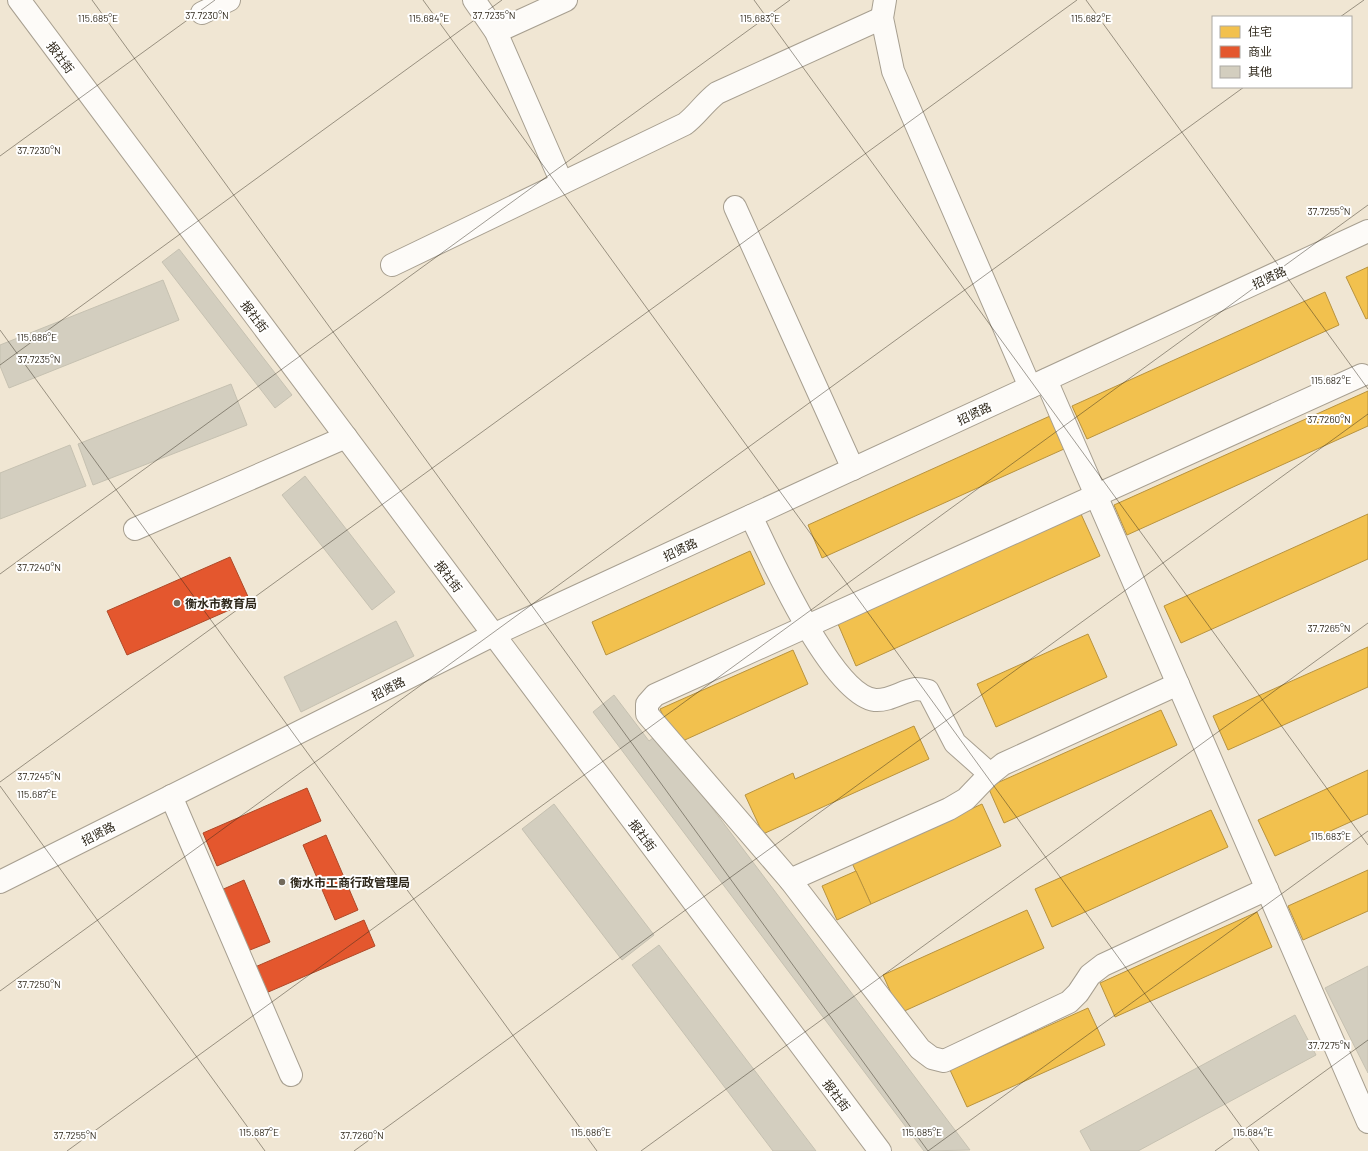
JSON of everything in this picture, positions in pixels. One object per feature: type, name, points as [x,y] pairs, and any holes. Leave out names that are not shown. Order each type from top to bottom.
[{"type":"street","name":"报社街","points":[[19,0],[880,1151]]},
{"type":"street","points":[[202,13],[229,0]]},
{"type":"street","points":[[474,0],[496,32],[562,183]]},
{"type":"street","points":[[496,32],[566,0]]},
{"type":"street","points":[[392,265],[684,124],[694,117],[705,102],[717,93],[883,9],[893,71],[1038,383],[1096,496],[1368,1122]]},
{"type":"street","points":[[735,207],[853,469]]},
{"type":"street","name":"招贤路","points":[[0,882],[493,635],[1368,231]]},
{"type":"street","points":[[1267,889],[1103,965],[1090,975],[1078,994],[1069,1002],[944,1061],[932,1058],[920,1049],[790,880],[647,714],[647,704],[655,695],[1362,375]]},
{"type":"street","points":[[135,529],[346,438]]},
{"type":"street","points":[[751,516],[790,597],[840,676],[858,693],[874,700],[886,699],[916,689],[928,691],[934,699],[948,732],[955,743],[990,774]]},
{"type":"street","points":[[790,880],[950,809],[966,799],[990,774],[1003,764],[1178,684]]},
{"type":"street","points":[[171,796],[290,1075]]},
{"type":"building: 住宅","points":[[1368,267],[1368,318],[1366,319],[1346,277]]},
{"type":"building: 住宅","points":[[1325,292],[1339,325],[1087,439],[1072,406]]},
{"type":"building: 住宅","points":[[1368,391],[1368,426],[1127,535],[1114,505]]},
{"type":"building: 住宅","points":[[1050,416],[1064,449],[822,558],[808,525]]},
{"type":"building: 住宅","points":[[1081,514],[1100,556],[856,666],[838,624]]},
{"type":"building: 住宅","points":[[1368,514],[1368,559],[1181,643],[1164,606]]},
{"type":"building: 住宅","points":[[750,551],[765,584],[606,655],[592,622]]},
{"type":"building: 住宅","points":[[1088,634],[1107,677],[996,727],[977,684]]},
{"type":"building: 住宅","points":[[1368,647],[1368,687],[1228,750],[1213,716]]},
{"type":"building: 住宅","points":[[793,650],[808,684],[676,744],[660,709]]},
{"type":"building: 住宅","points":[[1161,710],[1177,745],[1004,823],[988,787]]},
{"type":"building: 住宅","points":[[914,726],[929,759],[763,834],[745,795],[793,773],[795,779]]},
{"type":"building: 住宅","points":[[1368,770],[1368,814],[1275,856],[1258,820]]},
{"type":"building: 住宅","points":[[982,804],[1001,846],[871,904],[852,863]]},
{"type":"building: 住宅","points":[[1211,810],[1228,847],[1052,927],[1035,889]]},
{"type":"building: 住宅","points":[[1368,870],[1368,911],[1303,940],[1288,906]]},
{"type":"building: 住宅","points":[[856,871],[871,904],[837,920],[822,886]]},
{"type":"building: 住宅","points":[[1027,910],[1044,948],[900,1013],[883,975]]},
{"type":"building: 住宅","points":[[1257,912],[1272,947],[1115,1017],[1100,983]]},
{"type":"building: 住宅","points":[[1088,1008],[1105,1045],[967,1107],[950,1070]]},
{"type":"building: 商业","points":[[230,557],[250,601],[127,655],[107,611]]},
{"type":"building: 商业","points":[[307,788],[321,821],[217,866],[203,833]]},
{"type":"building: 商业","points":[[326,835],[358,910],[335,920],[303,845]]},
{"type":"building: 商业","points":[[244,880],[270,942],[245,952],[219,891]]},
{"type":"building: 商业","points":[[364,920],[375,946],[266,993],[255,967]]},
{"type":"building: 其他","points":[[179,249],[292,395],[275,408],[162,262]]},
{"type":"building: 其他","points":[[163,280],[179,320],[9,388],[0,366],[0,345]]},
{"type":"building: 其他","points":[[231,384],[247,425],[93,485],[78,444]]},
{"type":"building: 其他","points":[[70,445],[86,486],[0,519],[0,473]]},
{"type":"building: 其他","points":[[305,476],[395,592],[372,610],[282,495]]},
{"type":"building: 其他","points":[[396,621],[414,656],[301,712],[284,677]]},
{"type":"building: 其他","points":[[614,695],[649,741],[657,735],[970,1150],[924,1151],[593,712]]},
{"type":"building: 其他","points":[[554,804],[654,935],[622,960],[522,829]]},
{"type":"building: 其他","points":[[659,945],[816,1151],[773,1151],[632,965]]},
{"type":"building: 其他","points":[[1368,966],[1368,1073],[1325,988]]},
{"type":"building: 其他","points":[[1295,1015],[1316,1055],[1138,1151],[1091,1151],[1080,1131]]},
{"type":"place","name":"衡水市教育局","points":[[177,603]]},
{"type":"place","name":"衡水市工商行政管理局","points":[[282,882]]}]
